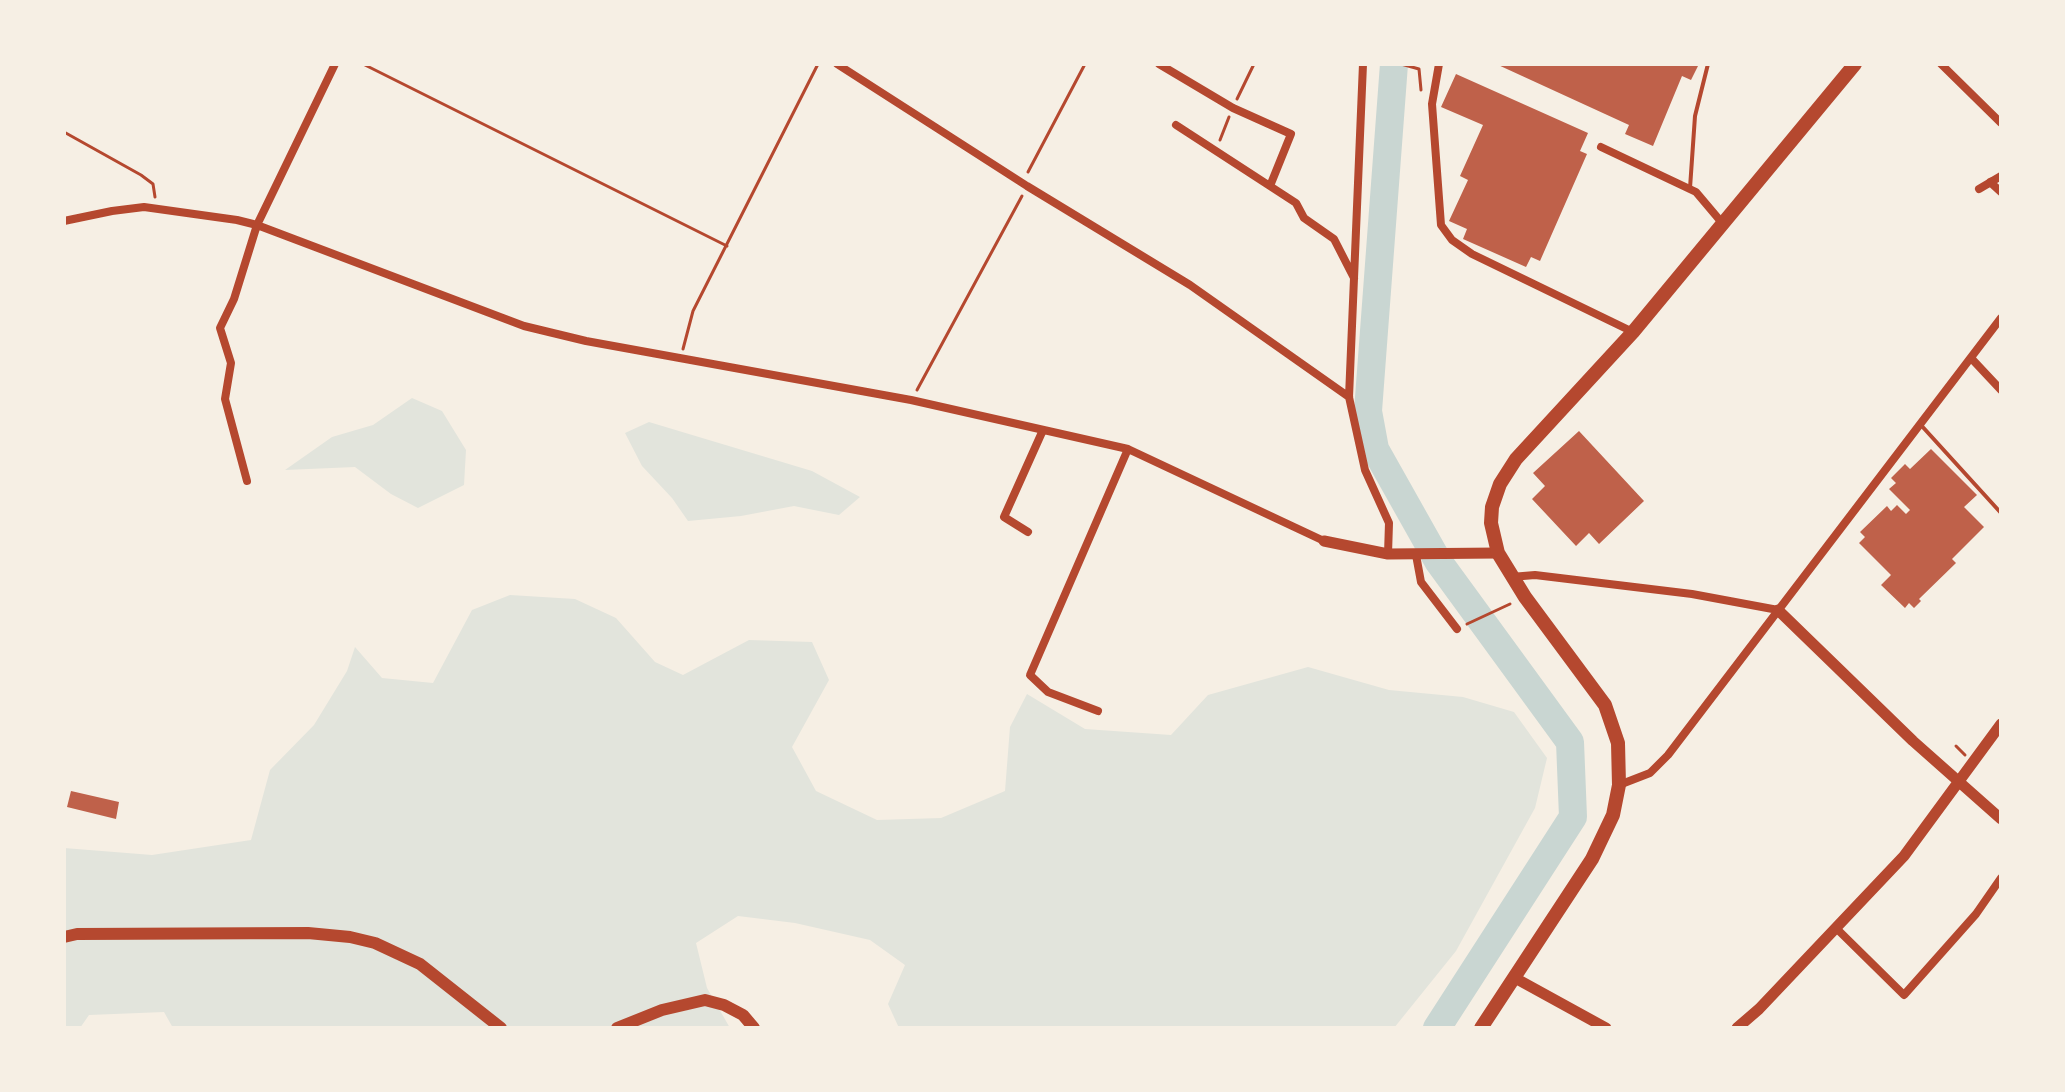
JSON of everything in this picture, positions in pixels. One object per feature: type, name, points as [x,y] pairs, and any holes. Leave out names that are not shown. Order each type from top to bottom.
[{"type":"main road","points":[[1481,1028],[1597,850],[1613,815],[1619,785],[1618,743],[1605,705],[1511,577],[1498,553],[1491,523],[1492,507],[1500,484],[1516,459],[1633,332],[1855,64]]},
{"type":"main road","points":[[64,937],[77,934],[308,933],[350,937],[375,943],[420,964],[501,1028]]},
{"type":"main road","points":[[617,1028],[662,1010],[705,1000],[743,1015],[754,1028]]},
{"type":"street","points":[[247,481],[225,399],[231,363],[220,328],[234,299],[257,225],[335,64]]},
{"type":"street","points":[[837,64],[1190,285],[1349,397]]},
{"type":"street","points":[[1159,64],[1233,108],[1291,134],[1270,186]]},
{"type":"street","points":[[1363,64],[1349,397],[1365,470],[1389,523],[1388,554]]},
{"type":"street","points":[[1439,64],[1432,104],[1441,225],[1452,240],[1472,254],[1633,332]]},
{"type":"street","points":[[1941,64],[2001,123]]},
{"type":"street","points":[[1176,125],[1296,203],[1304,218],[1334,239],[1354,279]]},
{"type":"street","points":[[1601,147],[1696,192],[1723,224]]},
{"type":"street","points":[[1979,189],[2001,176]]},
{"type":"street","points":[[1990,182],[2001,192]]},
{"type":"street","points":[[64,221],[125,209],[158,208],[257,225],[524,326],[586,341],[911,400],[1128,449],[1324,541],[1388,554],[1498,553]]},
{"type":"street","points":[[1619,785],[1650,773],[1668,755],[2001,318]]},
{"type":"street","points":[[1971,358],[2001,390]]},
{"type":"street","points":[[1028,532],[1004,517],[1043,430]]},
{"type":"street","points":[[1098,711],[1048,692],[1030,675],[1128,449]]},
{"type":"street","points":[[1416,555],[1421,582],[1457,629]]},
{"type":"street","points":[[1511,577],[1535,575],[1692,594],[1778,610],[2001,819]]},
{"type":"street","points":[[1737,1028],[1837,929],[1904,856],[2001,724]]},
{"type":"street","points":[[1837,929],[1904,995],[1976,914],[2001,878]]},
{"type":"street","points":[[1515,978],[1606,1028]]},
{"type":"lane","points":[[1690,189],[1695,116],[1708,64]]},
{"type":"lane","points":[[1920,424],[2001,513]]},
{"type":"path","points":[[363,64],[727,246]]},
{"type":"path","points":[[681,356],[693,311],[818,64]]},
{"type":"path","points":[[911,400],[1085,64]]},
{"type":"path","points":[[1401,64],[1419,69]]},
{"type":"path","points":[[64,132],[153,184],[158,208]]},
{"type":"path","points":[[1470,623],[1511,604]]},
{"type":"shaded area","points":[[412,398],[442,411],[466,450],[464,485],[418,508],[391,494],[355,467],[285,470],[332,437],[373,425]]},
{"type":"shaded area","points":[[649,422],[812,471],[860,497],[839,515],[794,506],[741,516],[688,521],[672,498],[642,466],[625,433]]},
{"type":"shaded area","points":[[510,595],[575,599],[616,618],[655,662],[683,675],[749,640],[812,642],[829,680],[792,747],[816,791],[877,820],[941,818],[1005,791],[1010,727],[1027,694],[1085,729],[1171,735],[1208,695],[1308,667],[1389,690],[1463,697],[1514,712],[1547,758],[1535,808],[1456,951],[1394,1028],[899,1028],[888,1004],[905,965],[870,940],[795,923],[738,916],[696,943],[707,988],[730,1028],[173,1028],[164,1012],[89,1015],[80,1028],[64,1028],[64,848],[152,855],[251,840],[270,770],[314,725],[347,671],[355,647],[382,678],[433,683],[472,610]]},
{"type":"building","points":[[1496,64],[1699,64],[1691,80],[1682,76],[1653,146],[1625,134],[1629,125]]},
{"type":"building","points":[[1456,74],[1588,133],[1580,151],[1587,154],[1540,261],[1531,257],[1526,267],[1463,239],[1467,229],[1449,221],[1468,180],[1460,176],[1483,125],[1441,107]]},
{"type":"building","points":[[1579,431],[1644,501],[1599,544],[1589,533],[1576,546],[1532,499],[1545,486],[1533,473]]},
{"type":"building","points":[[1931,449],[1977,495],[1964,507],[1984,527],[1952,559],[1956,563],[1919,599],[1921,601],[1914,608],[1909,603],[1905,608],[1881,585],[1891,575],[1859,543],[1865,537],[1860,532],[1887,506],[1891,511],[1897,505],[1906,514],[1910,510],[1889,489],[1896,483],[1891,478],[1905,464],[1910,469]]},
{"type":"building","points":[[71,791],[119,802],[116,819],[67,807]]},
{"type":"waterway","points":[[1394,64],[1368,411],[1375,449],[1438,561],[1570,742],[1573,817],[1437,1028]]}]
